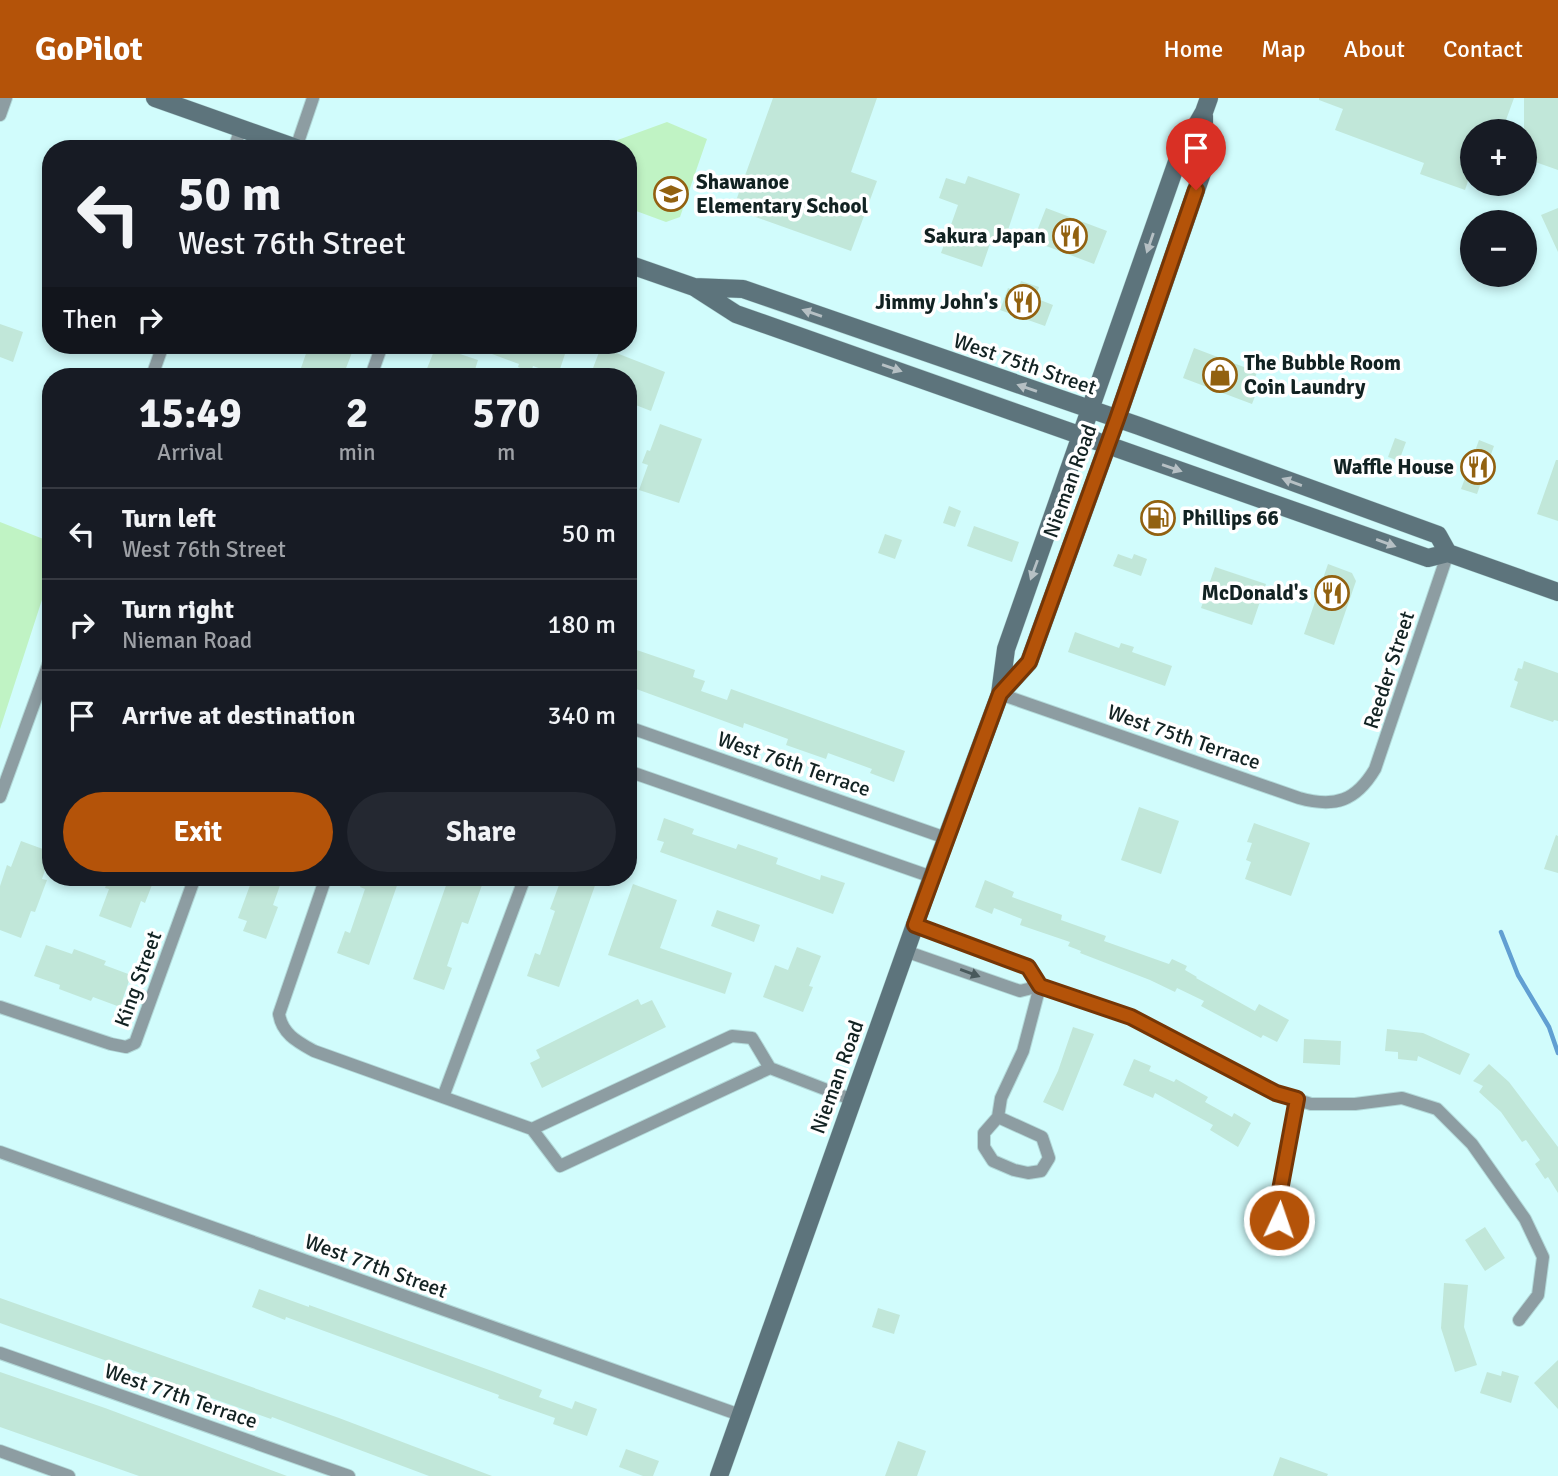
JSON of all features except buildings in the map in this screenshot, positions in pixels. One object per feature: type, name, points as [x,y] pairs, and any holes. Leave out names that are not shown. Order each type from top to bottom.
[{"type":"main road","points":[[155,98],[275,140]]},
{"type":"main road","name":"Nieman Road","points":[[719,1476],[905,951],[1000,694],[1006,649],[1179,156],[1207,105]]},
{"type":"main road","name":"Nieman Road","points":[[1000,694],[1029,662],[1117,419],[1204,167],[1207,105]]},
{"type":"main road","name":"West 75th Street","points":[[637,267],[694,288],[736,314],[1082,437],[1428,558],[1448,552],[1558,592]]},
{"type":"main road","name":"West 75th Street","points":[[694,288],[743,289],[1117,419],[1438,535],[1448,552]]},
{"type":"street","points":[[0,115],[6,98]]},
{"type":"street","points":[[300,140],[311,99]]},
{"type":"street","points":[[237,140],[241,128]]},
{"type":"street","name":"Reeder Street","points":[[1355,794],[1366,784],[1384,748],[1448,552]]},
{"type":"street","points":[[0,797],[42,682]]},
{"type":"street","name":"West 75th Terrace","points":[[1000,694],[1318,803],[1335,803],[1355,794]]},
{"type":"street","name":"West 76th Terrace","points":[[637,730],[946,838]]},
{"type":"street","points":[[637,774],[932,877]]},
{"type":"street","name":"King Street","points":[[0,1007],[126,1047],[135,1043],[192,886]]},
{"type":"street","points":[[323,886],[281,1004],[279,1014],[287,1033],[314,1051],[531,1129],[560,1166],[770,1068]]},
{"type":"street","points":[[443,1097],[522,886]]},
{"type":"street","points":[[915,925],[1028,967],[1040,986],[1027,1038],[1001,1098],[998,1117],[984,1133],[984,1147],[993,1161],[1028,1173],[1041,1171],[1049,1158],[1042,1137],[998,1117]]},
{"type":"street","points":[[905,951],[1020,991],[1040,986],[1131,1017],[1276,1093],[1311,1104],[1355,1104],[1402,1098],[1437,1109],[1472,1144],[1525,1219],[1543,1257],[1538,1295],[1519,1320]]},
{"type":"street","points":[[531,1129],[732,1036],[752,1038],[770,1068],[853,1100]]},
{"type":"street","points":[[1280,1238],[1278,1201],[1297,1099]]},
{"type":"street","name":"West 77th Street","points":[[0,1152],[740,1415]]},
{"type":"street","name":"West 77th Terrace","points":[[0,1353],[349,1476]]},
{"type":"street","points":[[0,1451],[69,1476]]},
{"type":"green space","points":[[667,122],[707,139],[680,217],[666,222],[637,211],[637,140],[618,140]]},
{"type":"green space","points":[[0,522],[42,538],[42,600],[0,729]]},
{"type":"waterway","points":[[1501,932],[1518,975],[1549,1027],[1558,1053]]},
{"type":"place","name":"Shawanoe Elementary School","points":[[671,194]]},
{"type":"place","name":"Sakura Japan","points":[[1070,236]]},
{"type":"place","name":"Jimmy John's","points":[[1023,302]]},
{"type":"place","name":"The Bubble Room Coin Laundry","points":[[1220,375]]},
{"type":"place","name":"Waffle House","points":[[1478,467]]},
{"type":"place","name":"Phillips 66","points":[[1158,518]]},
{"type":"place","name":"McDonald's","points":[[1332,593]]},
{"type":"route","points":[[1196,190],[1029,662],[1000,694],[915,925],[1028,967],[1040,986],[1131,1017],[1276,1093],[1297,1099],[1278,1201],[1279,1220]]}]
